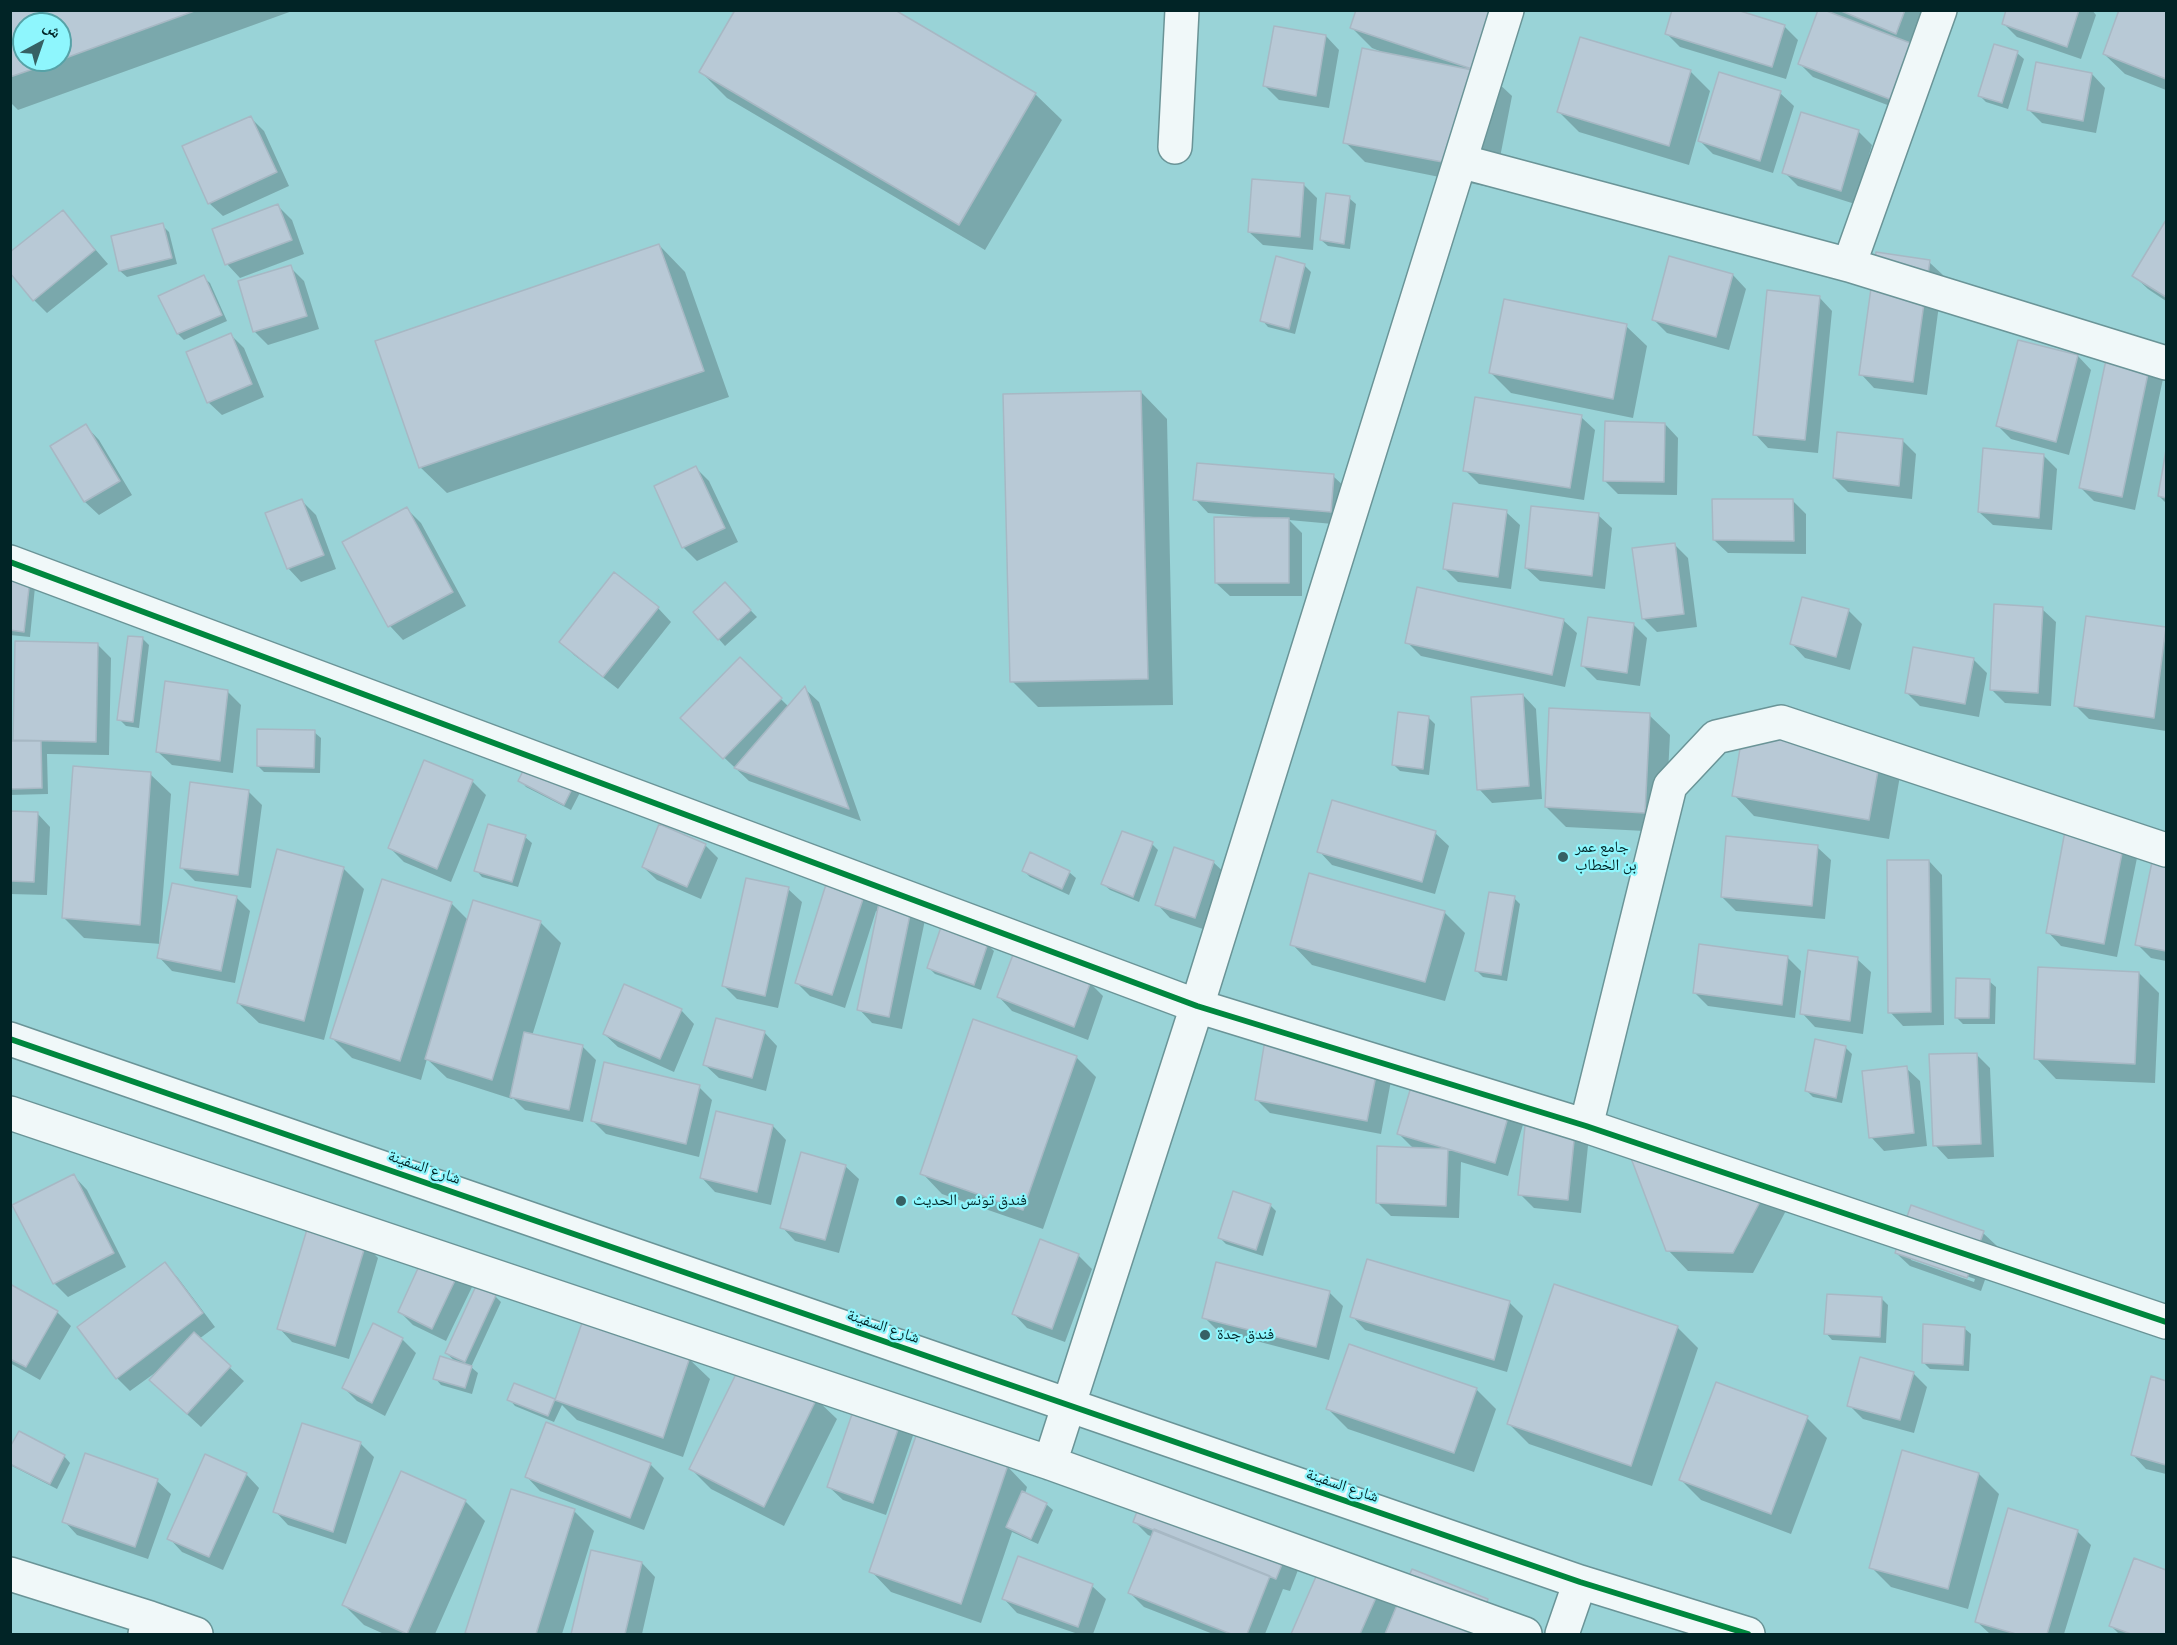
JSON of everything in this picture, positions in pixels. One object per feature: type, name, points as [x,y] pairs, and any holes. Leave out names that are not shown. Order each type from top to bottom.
[{"type":"street","points":[[1175,147],[1182,10]]},
{"type":"street","points":[[1050,1463],[1197,1006],[1508,10]]},
{"type":"street","points":[[1849,265],[1940,10]]},
{"type":"street","points":[[1460,161],[1849,265],[2166,363]]},
{"type":"street","points":[[10,562],[1197,1006],[1587,1126],[2166,1322]]},
{"type":"street","points":[[1587,1126],[1670,786],[1716,737],[1780,722],[2166,850]]},
{"type":"street","name":"شارع السفينة","points":[[10,1039],[1580,1582],[1748,1635]]},
{"type":"street","points":[[10,1113],[1050,1463],[1525,1635]]},
{"type":"street","points":[[10,1574],[147,1626],[196,1635]]},
{"type":"street","points":[[1562,1635],[1580,1582]]},
{"type":"building","points":[[10,10],[197,10],[72,56],[72,12],[12,12],[12,72],[24,72],[10,77]]},
{"type":"building","points":[[735,10],[895,10],[1036,93],[959,225],[699,72]]},
{"type":"building","points":[[1356,10],[1491,10],[1472,69],[1350,28]]},
{"type":"building","points":[[1672,10],[1737,10],[1785,25],[1772,67],[1665,34]]},
{"type":"building","points":[[1818,10],[1824,10],[1913,44],[1892,100],[1798,64]]},
{"type":"building","points":[[1839,10],[1905,10],[1896,34]]},
{"type":"building","points":[[2006,10],[2079,10],[2067,47],[2002,24]]},
{"type":"building","points":[[2119,10],[2166,10],[2166,79],[2103,54]]},
{"type":"building","points":[[1274,26],[1326,35],[1316,96],[1263,86]]},
{"type":"building","points":[[1580,37],[1691,70],[1669,146],[1557,112]]},
{"type":"building","points":[[1994,44],[2018,51],[2002,103],[1978,96]]},
{"type":"building","points":[[1362,48],[1492,74],[1474,168],[1343,143]]},
{"type":"building","points":[[2036,62],[2092,73],[2083,121],[2027,110]]},
{"type":"building","points":[[1719,72],[1781,91],[1760,161],[1698,141]]},
{"type":"building","points":[[1801,112],[1859,130],[1841,191],[1782,173]]},
{"type":"building","points":[[251,116],[277,172],[208,204],[182,146]]},
{"type":"building","points":[[1252,179],[1304,183],[1300,237],[1248,232]]},
{"type":"building","points":[[1326,193],[1350,196],[1344,244],[1320,240]]},
{"type":"building","points":[[278,204],[292,240],[225,265],[212,229]]},
{"type":"building","points":[[63,210],[95,250],[33,301],[10,273],[10,252]]},
{"type":"building","points":[[2166,220],[2166,297],[2132,276]]},
{"type":"building","points":[[163,223],[172,258],[119,271],[111,236]]},
{"type":"building","points":[[659,244],[704,371],[419,468],[375,341]]},
{"type":"building","points":[[1876,252],[1930,260],[1913,382],[1859,375]]},
{"type":"building","points":[[1276,256],[1305,264],[1289,329],[1260,321]]},
{"type":"building","points":[[1669,256],[1733,274],[1716,337],[1652,320]]},
{"type":"building","points":[[291,265],[307,316],[253,332],[238,281]]},
{"type":"building","points":[[204,275],[222,315],[177,334],[158,296]]},
{"type":"building","points":[[1767,290],[1820,296],[1805,440],[1753,435]]},
{"type":"building","points":[[1504,299],[1627,324],[1613,399],[1489,373]]},
{"type":"building","points":[[231,333],[252,384],[207,403],[186,352]]},
{"type":"building","points":[[2018,340],[2078,355],[2056,442],[1996,426]]},
{"type":"building","points":[[2107,355],[2150,364],[2122,497],[2079,488]]},
{"type":"building","points":[[1141,391],[1148,679],[1010,682],[1003,394]]},
{"type":"building","points":[[1475,397],[1582,415],[1570,488],[1463,471]]},
{"type":"building","points":[[1605,421],[1665,423],[1664,482],[1603,481]]},
{"type":"building","points":[[86,424],[120,481],[84,502],[50,446]]},
{"type":"building","points":[[1837,432],[1903,439],[1899,486],[1833,478]]},
{"type":"building","points":[[1983,448],[2044,454],[2039,518],[1978,512]]},
{"type":"building","points":[[2166,450],[2166,498],[2158,496]]},
{"type":"building","points":[[1197,463],[1334,474],[1331,512],[1193,500]]},
{"type":"building","points":[[696,466],[725,528],[682,548],[654,486]]},
{"type":"building","points":[[302,499],[324,555],[287,569],[265,513]]},
{"type":"building","points":[[1712,499],[1793,499],[1794,541],[1713,540]]},
{"type":"building","points":[[1453,503],[1507,510],[1498,577],[1443,569]]},
{"type":"building","points":[[1531,506],[1599,513],[1592,576],[1525,568]]},
{"type":"building","points":[[407,507],[453,592],[388,627],[342,542]]},
{"type":"building","points":[[1214,517],[1289,518],[1289,583],[1215,583]]},
{"type":"building","points":[[1675,543],[1684,614],[1642,619],[1632,548]]},
{"type":"building","points":[[614,572],[659,607],[603,677],[559,642]]},
{"type":"building","points":[[10,577],[30,579],[24,632],[10,630]]},
{"type":"building","points":[[725,582],[751,610],[718,640],[693,612]]},
{"type":"building","points":[[1417,587],[1564,619],[1552,675],[1405,643]]},
{"type":"building","points":[[1802,597],[1849,609],[1836,657],[1790,644]]},
{"type":"building","points":[[1994,604],[2043,607],[2038,693],[1990,690]]},
{"type":"building","points":[[2086,616],[2166,627],[2154,718],[2074,706]]},
{"type":"building","points":[[1588,617],[1634,623],[1627,673],[1581,666]]},
{"type":"building","points":[[128,636],[143,637],[133,722],[117,720]]},
{"type":"building","points":[[15,641],[98,643],[96,742],[13,740]]},
{"type":"building","points":[[1913,647],[1974,658],[1965,704],[1905,693]]},
{"type":"building","points":[[740,657],[782,698],[723,759],[680,718]]},
{"type":"building","points":[[165,681],[228,690],[220,761],[156,752]]},
{"type":"building","points":[[805,686],[849,809],[734,768]]},
{"type":"building","points":[[1523,694],[1529,786],[1477,790],[1471,697]]},
{"type":"building","points":[[1549,708],[1650,713],[1645,813],[1545,807]]},
{"type":"building","points":[[1398,712],[1429,716],[1423,769],[1392,765]]},
{"type":"building","points":[[1744,725],[1882,749],[1869,820],[1732,796]]},
{"type":"building","points":[[257,729],[315,730],[314,768],[257,766]]},
{"type":"building","points":[[10,741],[41,741],[42,788],[10,789]]},
{"type":"building","points":[[536,745],[582,769],[564,805],[518,781]]},
{"type":"building","points":[[424,760],[473,780],[437,869],[388,848]]},
{"type":"building","points":[[73,766],[151,772],[140,925],[62,918]]},
{"type":"building","points":[[190,782],[249,790],[238,875],[180,868]]},
{"type":"building","points":[[1332,800],[1436,831],[1422,882],[1317,852]]},
{"type":"building","points":[[10,811],[38,812],[34,882],[10,881]]},
{"type":"building","points":[[488,824],[526,835],[512,882],[474,871]]},
{"type":"building","points":[[659,824],[706,844],[687,887],[642,867]]},
{"type":"building","points":[[1122,831],[1153,842],[1133,897],[1101,884]]},
{"type":"building","points":[[2065,831],[2124,843],[2104,944],[2046,933]]},
{"type":"building","points":[[1726,836],[1818,845],[1812,906],[1721,897]]},
{"type":"building","points":[[1174,847],[1214,861],[1195,918],[1155,905]]},
{"type":"building","points":[[277,849],[344,867],[304,1021],[237,1003]]},
{"type":"building","points":[[1030,852],[1070,871],[1062,889],[1022,871]]},
{"type":"building","points":[[2154,852],[2166,855],[2166,951],[2135,945]]},
{"type":"building","points":[[1887,860],[1929,860],[1931,1012],[1888,1013]]},
{"type":"building","points":[[833,862],[871,874],[832,995],[795,983]]},
{"type":"building","points":[[1309,873],[1445,911],[1425,982],[1290,945]]},
{"type":"building","points":[[746,878],[789,887],[765,996],[722,986]]},
{"type":"building","points":[[382,879],[452,902],[400,1061],[330,1038]]},
{"type":"building","points":[[172,883],[237,896],[221,971],[157,958]]},
{"type":"building","points":[[1489,892],[1515,896],[1501,975],[1475,971]]},
{"type":"building","points":[[880,898],[912,905],[889,1017],[857,1010]]},
{"type":"building","points":[[473,900],[541,921],[492,1080],[425,1059]]},
{"type":"building","points":[[941,927],[988,943],[974,985],[927,968]]},
{"type":"building","points":[[1699,944],[1788,956],[1782,1005],[1693,993]]},
{"type":"building","points":[[1808,950],[1858,957],[1850,1021],[1800,1014]]},
{"type":"building","points":[[1014,952],[1091,981],[1074,1027],[997,997]]},
{"type":"building","points":[[2038,967],[2139,972],[2135,1064],[2034,1059]]},
{"type":"building","points":[[1956,978],[1990,979],[1989,1018],[1955,1018]]},
{"type":"building","points":[[624,984],[682,1009],[660,1059],[603,1034]]},
{"type":"building","points":[[716,1018],[765,1031],[752,1078],[703,1065]]},
{"type":"building","points":[[973,1019],[1077,1056],[1023,1210],[920,1174]]},
{"type":"building","points":[[524,1032],[583,1045],[569,1110],[510,1097]]},
{"type":"building","points":[[1266,1034],[1380,1055],[1367,1121],[1255,1100]]},
{"type":"building","points":[[1815,1039],[1846,1046],[1836,1098],[1805,1091]]},
{"type":"building","points":[[1977,1053],[1981,1144],[1933,1146],[1929,1054]]},
{"type":"building","points":[[1419,1060],[1516,1089],[1495,1163],[1397,1134]]},
{"type":"building","points":[[604,1062],[700,1085],[686,1144],[591,1121]]},
{"type":"building","points":[[1907,1066],[1914,1133],[1869,1138],[1862,1071]]},
{"type":"building","points":[[716,1111],[773,1125],[757,1192],[700,1178]]},
{"type":"building","points":[[1526,1116],[1576,1121],[1568,1200],[1518,1195]]},
{"type":"building","points":[[1617,1121],[1770,1183],[1733,1253],[1666,1251]]},
{"type":"building","points":[[1377,1146],[1448,1149],[1446,1206],[1376,1203]]},
{"type":"building","points":[[801,1152],[846,1165],[825,1240],[780,1228]]},
{"type":"building","points":[[74,1174],[114,1253],[53,1284],[12,1205]]},
{"type":"building","points":[[1233,1191],[1271,1204],[1256,1250],[1218,1238]]},
{"type":"building","points":[[1911,1205],[1984,1231],[1967,1278],[1895,1253]]},
{"type":"building","points":[[308,1226],[366,1243],[335,1346],[277,1329]]},
{"type":"building","points":[[1040,1239],[1079,1254],[1052,1329],[1012,1314]]},
{"type":"building","points":[[424,1255],[459,1272],[432,1329],[398,1312]]},
{"type":"building","points":[[1367,1259],[1510,1301],[1494,1360],[1350,1317]]},
{"type":"building","points":[[165,1262],[203,1313],[116,1379],[77,1327]]},
{"type":"building","points":[[1216,1262],[1330,1291],[1316,1347],[1202,1318]]},
{"type":"building","points":[[10,1284],[58,1311],[26,1367],[10,1359]]},
{"type":"building","points":[[1554,1284],[1678,1326],[1631,1466],[1507,1424]]},
{"type":"building","points":[[476,1286],[496,1295],[465,1362],[445,1353]]},
{"type":"building","points":[[1827,1294],[1882,1297],[1880,1337],[1824,1334]]},
{"type":"building","points":[[583,1320],[690,1357],[663,1438],[555,1400]]},
{"type":"building","points":[[373,1323],[403,1338],[372,1403],[342,1388]]},
{"type":"building","points":[[1923,1324],[1965,1327],[1963,1365],[1922,1363]]},
{"type":"building","points":[[194,1332],[231,1366],[187,1414],[149,1380]]},
{"type":"building","points":[[1349,1344],[1477,1388],[1454,1453],[1326,1409]]},
{"type":"building","points":[[440,1356],[472,1366],[465,1388],[433,1379]]},
{"type":"building","points":[[1860,1357],[1914,1372],[1900,1420],[1847,1406]]},
{"type":"building","points":[[743,1360],[817,1398],[764,1507],[689,1469]]},
{"type":"building","points":[[2151,1376],[2166,1381],[2166,1465],[2131,1455]]},
{"type":"building","points":[[1716,1382],[1808,1416],[1771,1514],[1679,1480]]},
{"type":"building","points":[[514,1383],[555,1399],[548,1416],[507,1400]]},
{"type":"building","points":[[862,1385],[908,1400],[873,1503],[827,1487]]},
{"type":"building","points":[[546,1422],[651,1463],[630,1518],[525,1477]]},
{"type":"building","points":[[302,1423],[361,1442],[333,1532],[273,1512]]},
{"type":"building","points":[[19,1431],[65,1455],[50,1484],[10,1464],[10,1447]]},
{"type":"building","points":[[917,1433],[1008,1465],[961,1604],[869,1572]]},
{"type":"building","points":[[1902,1450],[1979,1473],[1948,1589],[1869,1568]]},
{"type":"building","points":[[85,1453],[158,1479],[135,1547],[62,1522]]},
{"type":"building","points":[[205,1454],[247,1473],[209,1557],[167,1539]]},
{"type":"building","points":[[401,1471],[466,1500],[407,1634],[342,1605]]},
{"type":"building","points":[[1147,1485],[1291,1542],[1276,1579],[1133,1522]]},
{"type":"building","points":[[511,1489],[575,1509],[536,1634],[465,1633]]},
{"type":"building","points":[[1022,1491],[1047,1503],[1031,1539],[1006,1527]]},
{"type":"building","points":[[2008,1508],[2078,1530],[2047,1634],[2016,1634],[1975,1622]]},
{"type":"building","points":[[1154,1529],[1270,1576],[1247,1634],[1231,1634],[1128,1593]]},
{"type":"building","points":[[1328,1549],[1386,1575],[1360,1634],[1291,1634]]},
{"type":"building","points":[[591,1550],[642,1562],[625,1634],[571,1634]]},
{"type":"building","points":[[1018,1556],[1093,1584],[1078,1627],[1002,1599]]},
{"type":"building","points":[[2134,1558],[2166,1570],[2166,1634],[2131,1634],[2109,1626]]},
{"type":"building","points":[[1412,1569],[1488,1599],[1474,1634],[1385,1634]]},
{"type":"cycle path","points":[[10,562],[1197,1006],[1586,1126],[2166,1322]]},
{"type":"cycle path","points":[[10,1039],[1580,1582],[1748,1634]]},
{"type":"place","name":"جامع عمر بن الخطاب","points":[[1563,857]]},
{"type":"place","name":"فندق تونس الحديث","points":[[901,1201]]},
{"type":"place","name":"فندق جدة","points":[[1205,1335]]}]
